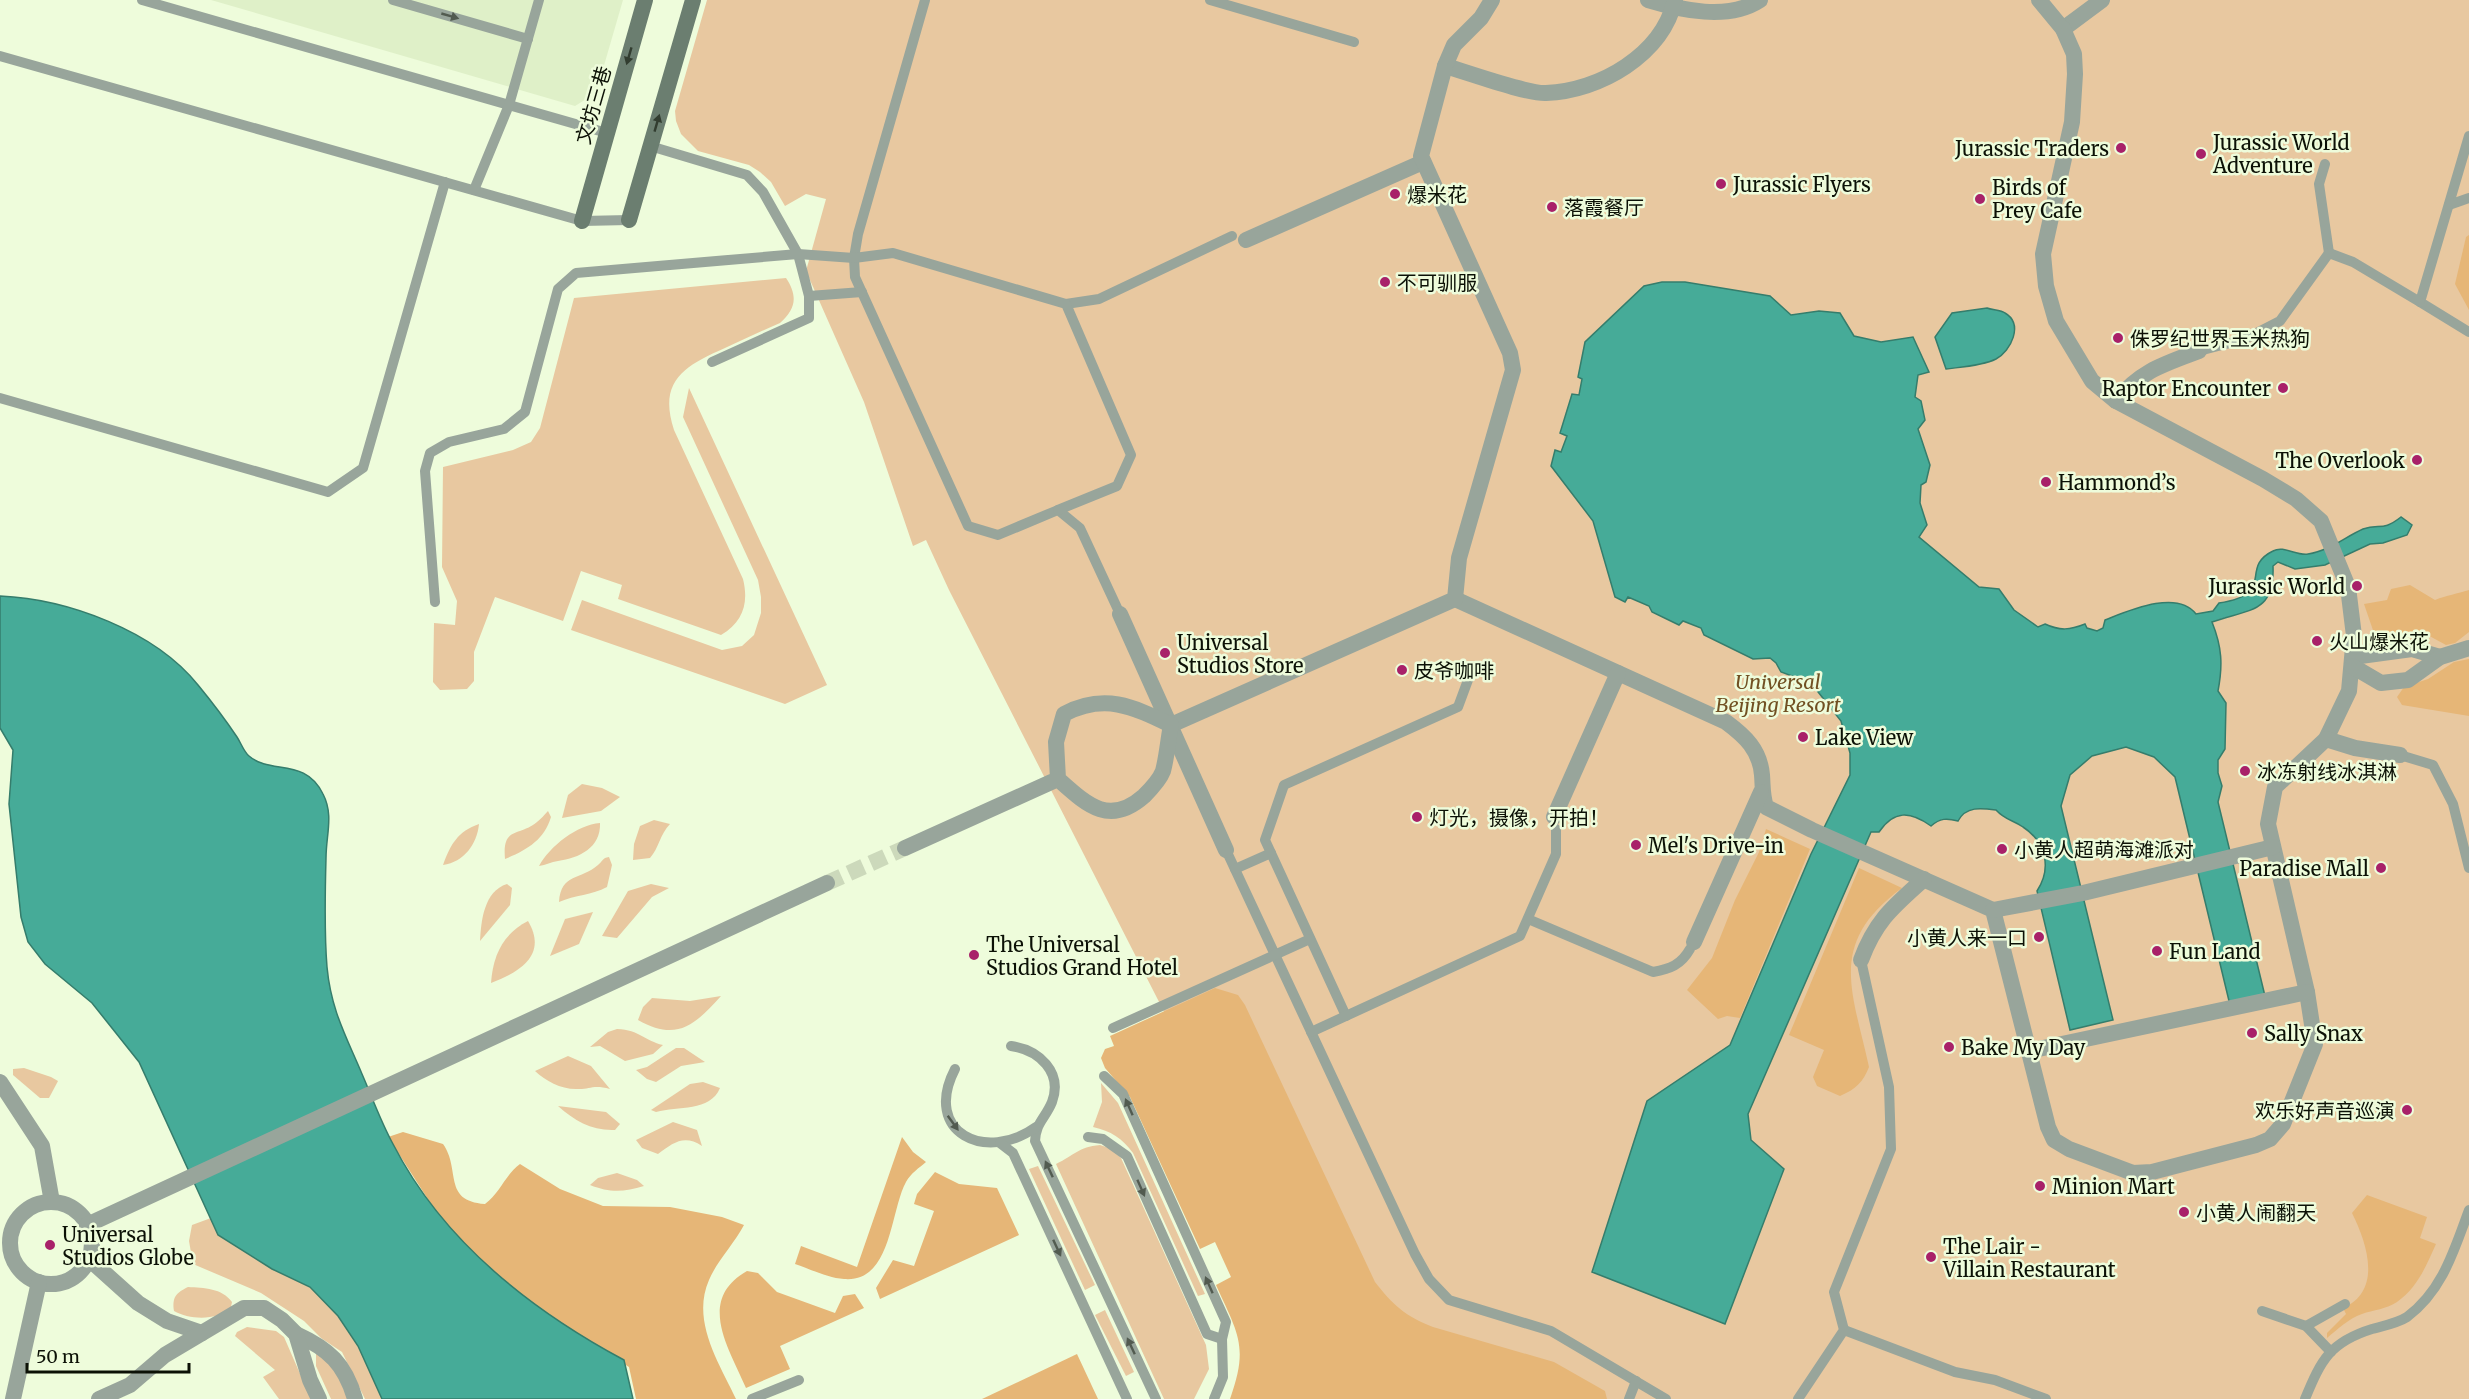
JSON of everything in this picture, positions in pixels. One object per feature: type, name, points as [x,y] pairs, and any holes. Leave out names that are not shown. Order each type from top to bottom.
[{"type":"main road","name":"文坊三巷","points":[[582,221],[645,0]]},
{"type":"main road","points":[[628,219],[693,0]]},
{"type":"street","points":[[1455,598],[1459,558],[1513,370],[1510,353],[1421,156],[1444,66],[1454,45],[1481,18],[1492,0]]},
{"type":"street","points":[[1648,0],[1674,4],[1682,11],[1715,11],[1750,7],[1760,0]]},
{"type":"street","points":[[1993,910],[2048,1126],[2054,1140],[2068,1149],[2133,1173],[2152,1172],[2256,1145],[2270,1138],[2283,1124],[2314,1044],[2307,992],[2268,824],[2276,787],[2325,739],[2349,691],[2354,636],[2346,579],[2321,521],[2279,489],[2116,401],[2092,381],[2056,321],[2046,286],[2043,254],[2072,122],[2074,54],[2063,29],[2039,0]]},
{"type":"street","points":[[2063,29],[2102,0]]},
{"type":"street","points":[[1444,66],[1544,93],[1570,89],[1606,77],[1624,68],[1648,49],[1660,34],[1674,4]]},
{"type":"street","points":[[1239,238],[1423,162]]},
{"type":"street","points":[[2116,401],[2131,383],[2154,368],[2199,351]]},
{"type":"street","points":[[1171,725],[1455,598],[1726,722],[1745,736],[1757,753],[1762,775],[1761,792],[1692,945]]},
{"type":"street","points":[[1120,614],[1226,850]]},
{"type":"street","points":[[2353,661],[2381,683],[2408,680],[2440,657],[2469,648]]},
{"type":"street","points":[[2353,661],[2379,652],[2412,650],[2440,657]]},
{"type":"street","points":[[1555,823],[1618,673]]},
{"type":"street","points":[[1104,702],[1137,708],[1171,725],[1162,773],[1147,793],[1131,807],[1113,812],[1087,804],[1058,779],[1056,742],[1064,714],[1082,704],[1104,702]]},
{"type":"street","points":[[2325,739],[2355,748],[2400,754]]},
{"type":"street","points":[[905,848],[1058,779]]},
{"type":"street","points":[[1761,792],[1766,807],[1812,830],[1993,910],[2084,892],[2273,847]]},
{"type":"street","points":[[1861,960],[1871,933],[1889,910],[1924,879]]},
{"type":"street","points":[[87,1225],[827,883]]},
{"type":"street","points":[[2029,1051],[2307,992]]},
{"type":"street","points":[[0,1082],[42,1146],[52,1202]]},
{"type":"street","points":[[52,1202],[65,1205],[76,1212],[87,1225],[92,1247],[81,1271],[71,1279],[59,1284],[39,1282],[21,1271],[13,1260],[9,1246],[16,1220],[26,1210],[38,1204],[52,1202]]},
{"type":"street","points":[[88,1259],[138,1303],[167,1321],[202,1333]]},
{"type":"street","points":[[13,1399],[39,1282]]},
{"type":"street","points":[[99,1399],[130,1385],[165,1355],[244,1308],[264,1308],[297,1334],[332,1353],[344,1372],[356,1399]]},
{"type":"street","points":[[297,1334],[310,1380],[319,1399]]},
{"type":"lane","points":[[142,0],[607,133]]},
{"type":"lane","points":[[393,0],[528,39]]},
{"type":"lane","points":[[474,190],[509,105],[539,0]]},
{"type":"lane","points":[[925,0],[858,234],[854,258],[855,277],[969,526],[999,535],[1117,486],[1131,454],[1066,304]]},
{"type":"lane","points":[[1210,0],[1354,42]]},
{"type":"lane","points":[[0,56],[582,221],[628,219]]},
{"type":"lane","points":[[2420,302],[2469,136]]},
{"type":"lane","points":[[650,146],[747,175],[763,192],[798,254],[809,296],[809,318],[712,362]]},
{"type":"lane","points":[[2199,351],[2245,339],[2280,321],[2329,253],[2319,184],[2325,164]]},
{"type":"lane","points":[[0,398],[328,492],[363,468],[445,182]]},
{"type":"lane","points":[[2449,205],[2469,198]]},
{"type":"lane","points":[[435,602],[425,471],[430,453],[449,442],[504,429],[525,412],[558,289],[576,273],[798,254],[854,258],[893,254],[1066,304],[1099,299],[1239,238]]},
{"type":"lane","points":[[2329,253],[2353,262],[2469,332]]},
{"type":"lane","points":[[809,296],[861,292]]},
{"type":"lane","points":[[1059,510],[1080,528],[1120,614]]},
{"type":"lane","points":[[1346,1016],[1265,840],[1284,785],[1458,707],[1468,680]]},
{"type":"lane","points":[[2400,754],[2433,765],[2453,804],[2469,868]]},
{"type":"lane","points":[[1311,1032],[1520,936],[1556,854],[1555,823]]},
{"type":"lane","points":[[1226,850],[1415,1254],[1429,1279],[1449,1300],[1551,1330],[1666,1399]]},
{"type":"lane","points":[[1235,869],[1271,853]]},
{"type":"lane","points":[[1528,919],[1653,972],[1671,969],[1684,960],[1692,945]]},
{"type":"lane","points":[[1113,1028],[1310,939]]},
{"type":"lane","points":[[1798,1399],[1844,1330],[1834,1292],[1891,1149],[1889,1087],[1861,960]]},
{"type":"lane","points":[[955,1070],[945,1094],[949,1120],[968,1138],[984,1144],[1000,1143],[1023,1137],[1036,1127],[1052,1101],[1054,1086],[1052,1072],[1045,1060],[1033,1052],[1011,1046]]},
{"type":"lane","points":[[1104,1076],[1123,1094],[1226,1322],[1222,1339],[1223,1377],[1214,1399]]},
{"type":"lane","points":[[1036,1127],[1035,1141],[1156,1399]]},
{"type":"lane","points":[[1088,1137],[1103,1139],[1127,1156],[1207,1334],[1222,1339]]},
{"type":"lane","points":[[1000,1143],[1013,1153],[1127,1399]]},
{"type":"lane","points":[[2305,1399],[2320,1366],[2337,1344],[2405,1318],[2421,1305],[2442,1277],[2469,1210]]},
{"type":"lane","points":[[2306,1326],[2345,1304]]},
{"type":"lane","points":[[2262,1311],[2306,1326],[2331,1352]]},
{"type":"lane","points":[[1844,1330],[1954,1372],[1995,1380],[2046,1399]]},
{"type":"lane","points":[[752,1399],[799,1380]]},
{"type":"lane","points":[[1629,1399],[1636,1381]]},
{"type":"shaded area","points":[[211,0],[623,0],[596,93],[575,106]]},
{"type":"shaded area","points":[[2469,235],[2469,310],[2455,284],[2466,237]]},
{"type":"shaded area","points":[[2410,585],[2435,600],[2469,590],[2469,632],[2455,643],[2446,645],[2422,632],[2386,638],[2375,636],[2364,604],[2387,600],[2391,589]]},
{"type":"shaded area","points":[[2469,659],[2469,716],[2402,705],[2397,697],[2404,687],[2428,679],[2454,662]]},
{"type":"shaded area","points":[[1766,829],[1810,849],[1740,1018],[1727,1016],[1718,1019],[1687,990],[1712,958],[1735,900],[1759,852]]},
{"type":"shaded area","points":[[1859,868],[1902,888],[1878,908],[1863,928],[1854,948],[1851,969],[1852,991],[1869,1067],[1858,1085],[1840,1096],[1817,1086],[1813,1077],[1824,1050],[1789,1035]]},
{"type":"shaded area","points":[[1215,988],[1238,995],[1245,1005],[1375,1282],[1387,1297],[1407,1314],[1433,1327],[1554,1362],[1605,1391],[1607,1399],[1230,1399],[1236,1381],[1240,1353],[1235,1329],[1216,1285],[1231,1277],[1215,1242],[1200,1249],[1130,1097],[1105,1068],[1101,1058],[1105,1049],[1114,1046],[1110,1036]]},
{"type":"shaded area","points":[[403,1132],[443,1144],[458,1190],[463,1197],[472,1202],[485,1204],[520,1164],[560,1189],[603,1206],[670,1207],[722,1217],[744,1225],[709,1280],[704,1295],[703,1311],[709,1341],[736,1399],[636,1399],[629,1367],[520,1300],[440,1218],[388,1137]]},
{"type":"shaded area","points":[[902,1137],[913,1152],[926,1162],[906,1182],[887,1243],[872,1270],[860,1277],[844,1279],[795,1264],[801,1246],[857,1267]]},
{"type":"shaded area","points":[[935,1172],[959,1184],[997,1188],[1019,1235],[880,1299],[876,1288],[893,1260],[914,1266],[934,1211],[914,1204],[917,1194]]},
{"type":"shaded area","points":[[2367,1195],[2427,1217],[2420,1238],[2436,1244],[2421,1276],[2411,1290],[2389,1306],[2362,1314],[2343,1324],[2327,1338],[2327,1333],[2346,1314],[2343,1308],[2355,1300],[2363,1290],[2367,1278],[2368,1265],[2363,1238],[2352,1213]]},
{"type":"shaded area","points":[[747,1271],[758,1273],[777,1292],[835,1313],[843,1296],[855,1294],[864,1308],[780,1346],[790,1369],[746,1388],[725,1341],[720,1310],[723,1296],[732,1283]]},
{"type":"shaded area","points":[[1077,1354],[1098,1399],[982,1399]]},
{"type":"green space","name":"Universal Beijing Resort","points":[[707,0],[2469,0],[2469,1399],[1493,1399],[1335,1347],[949,590],[926,540],[913,546],[864,402],[806,271],[826,199],[806,194],[785,206],[771,182],[760,172],[749,165],[698,151],[681,134],[675,111]]},
{"type":"green space","points":[[786,278],[794,296],[794,302],[785,318],[780,323],[697,362],[678,377],[669,399],[674,430],[743,579],[744,604],[735,624],[721,635],[618,599],[622,585],[581,571],[563,621],[495,597],[474,652],[474,681],[467,689],[440,690],[433,682],[434,623],[455,625],[457,601],[442,567],[443,467],[513,450],[531,442],[540,428],[574,298]]},
{"type":"green space","points":[[689,388],[827,685],[785,704],[571,630],[582,600],[722,650],[742,646],[754,635],[761,613],[758,580],[683,417]]},
{"type":"green space","points":[[582,784],[602,788],[620,797],[601,811],[562,818],[568,795]]},
{"type":"green space","points":[[548,811],[551,817],[539,838],[527,848],[505,859],[506,841],[509,837],[530,827]]},
{"type":"green space","points":[[654,820],[670,824],[650,858],[633,860],[634,844],[640,826]]},
{"type":"green space","points":[[600,823],[597,839],[587,850],[574,857],[539,866],[557,844],[573,832]]},
{"type":"green space","points":[[479,824],[468,851],[457,860],[443,865],[460,835]]},
{"type":"green space","points":[[609,857],[612,865],[607,887],[559,902],[564,886],[568,882],[592,870]]},
{"type":"green space","points":[[507,884],[512,888],[510,905],[480,941],[485,908],[493,893]]},
{"type":"green space","points":[[651,884],[669,888],[652,897],[617,938],[602,936],[628,891]]},
{"type":"green space","points":[[593,912],[579,944],[550,956],[565,919]]},
{"type":"green space","points":[[528,921],[535,943],[533,953],[521,968],[491,983],[494,963],[501,946],[512,932]]},
{"type":"green space","points":[[721,996],[694,1022],[675,1030],[664,1030],[638,1020],[643,1007],[652,998],[690,1001]]},
{"type":"green space","points":[[617,1029],[637,1033],[663,1045],[653,1054],[625,1061],[600,1046],[590,1047],[608,1032]]},
{"type":"green space","points":[[676,1048],[684,1048],[705,1062],[681,1066],[656,1082],[647,1079],[636,1070],[647,1067]]},
{"type":"green space","points":[[568,1056],[591,1066],[610,1089],[564,1088],[535,1071]]},
{"type":"green space","points":[[24,1068],[58,1081],[49,1098],[40,1098],[13,1075],[13,1069]]},
{"type":"green space","points":[[703,1082],[720,1088],[709,1101],[692,1107],[656,1112],[651,1110],[690,1084]]},
{"type":"green space","points":[[1101,1083],[1118,1103],[1205,1294],[1198,1296],[1133,1153],[1116,1136],[1093,1127],[1102,1102]]},
{"type":"green space","points":[[558,1106],[606,1112],[620,1124],[615,1130],[591,1127]]},
{"type":"green space","points":[[673,1122],[697,1130],[702,1146],[696,1142],[684,1140],[674,1143],[658,1154],[642,1148],[636,1140]]},
{"type":"green space","points":[[1100,1145],[1112,1149],[1121,1158],[1206,1345],[1209,1369],[1194,1399],[1164,1399],[1056,1164],[1081,1150]]},
{"type":"green space","points":[[1038,1166],[1095,1285],[1085,1290],[1029,1169]]},
{"type":"green space","points":[[617,1173],[637,1180],[644,1186],[617,1191],[590,1185],[598,1178]]},
{"type":"green space","points":[[211,1218],[218,1235],[272,1269],[310,1287],[338,1316],[358,1346],[382,1399],[365,1399],[342,1352],[321,1338],[304,1321],[261,1293],[193,1264],[189,1241],[192,1225]]},
{"type":"green space","points":[[188,1287],[218,1291],[228,1297],[232,1302],[231,1307],[219,1315],[204,1318],[174,1311],[176,1296]]},
{"type":"green space","points":[[1105,1310],[1134,1372],[1126,1376],[1095,1315]]},
{"type":"green space","points":[[247,1327],[276,1331],[284,1337],[311,1399],[279,1399],[263,1377],[275,1370],[235,1336],[237,1332]]},
{"type":"green space","points":[[316,1352],[337,1373],[348,1399],[331,1399],[316,1366]]},
{"type":"water","points":[[1662,282],[1685,282],[1770,296],[1791,315],[1819,311],[1840,313],[1854,336],[1881,342],[1913,337],[1929,372],[1918,375],[1915,397],[1921,401],[1925,420],[1918,429],[1930,465],[1926,482],[1921,485],[1920,503],[1927,525],[1919,537],[1979,587],[1999,589],[2014,610],[2038,627],[2045,624],[2065,629],[2085,624],[2087,628],[2097,631],[2103,628],[2105,620],[2152,604],[2177,603],[2188,607],[2196,614],[2213,611],[2219,603],[2237,599],[2247,593],[2253,587],[2258,565],[2263,558],[2277,549],[2308,554],[2330,547],[2363,529],[2385,526],[2401,517],[2412,525],[2407,535],[2383,543],[2370,544],[2325,565],[2295,569],[2278,562],[2273,566],[2272,582],[2264,601],[2248,611],[2212,622],[2221,656],[2218,691],[2226,703],[2225,749],[2218,760],[2218,773],[2222,786],[2218,802],[2265,996],[2230,1005],[2175,777],[2154,757],[2126,747],[2092,756],[2070,775],[2061,806],[2113,1020],[2070,1030],[2037,891],[2044,873],[2044,856],[2031,833],[1996,810],[1979,809],[1970,810],[1958,821],[1944,819],[1931,826],[1916,818],[1897,816],[1879,832],[1871,832],[1748,1114],[1751,1140],[1784,1169],[1725,1324],[1592,1272],[1647,1101],[1730,1045],[1811,854],[1850,775],[1850,753],[1841,721],[1811,683],[1781,672],[1770,658],[1753,659],[1704,635],[1701,628],[1683,621],[1679,625],[1652,612],[1649,606],[1628,597],[1625,602],[1615,597],[1593,521],[1551,466],[1555,450],[1561,452],[1567,436],[1560,433],[1572,394],[1579,395],[1582,379],[1578,377],[1585,342],[1644,286]]},
{"type":"water","points":[[1987,308],[2005,313],[2014,324],[2013,337],[2006,350],[1990,361],[1946,369],[1935,337],[1952,313]]},
{"type":"water","points":[[0,596],[26,598],[81,611],[134,634],[180,666],[198,685],[249,756],[267,765],[288,768],[307,775],[316,783],[323,794],[329,817],[325,926],[327,967],[332,997],[345,1035],[389,1136],[413,1179],[437,1211],[492,1269],[556,1319],[624,1360],[633,1399],[382,1399],[358,1346],[338,1316],[310,1287],[272,1269],[218,1235],[139,1062],[92,1003],[45,964],[28,942],[21,917],[9,804],[13,750],[0,728]]},
{"type":"tunnel","points":[[827,883],[905,848]]},
{"type":"place","name":"Jurassic Traders","points":[[2121,148]]},
{"type":"place","name":"Jurassic World Adventure","points":[[2201,154]]},
{"type":"place","name":"Jurassic Flyers","points":[[1721,184]]},
{"type":"place","name":"爆米花","points":[[1395,194]]},
{"type":"place","name":"Birds of Prey Cafe","points":[[1980,199]]},
{"type":"place","name":"落霞餐厅","points":[[1552,207]]},
{"type":"place","name":"不可驯服","points":[[1385,282]]},
{"type":"place","name":"侏罗纪世界玉米热狗","points":[[2118,338]]},
{"type":"place","name":"Raptor Encounter","points":[[2283,388]]},
{"type":"place","name":"The Overlook","points":[[2417,460]]},
{"type":"place","name":"Hammond’s","points":[[2046,482]]},
{"type":"place","name":"Jurassic World","points":[[2357,586]]},
{"type":"place","name":"火山爆米花","points":[[2317,641]]},
{"type":"place","name":"Universal Studios Store","points":[[1165,653]]},
{"type":"place","name":"皮爷咖啡","points":[[1402,670]]},
{"type":"place","name":"Lake View","points":[[1803,737]]},
{"type":"place","name":"冰冻射线冰淇淋","points":[[2245,771]]},
{"type":"place","name":"灯光，摄像，开拍！","points":[[1417,817]]},
{"type":"place","name":"Mel's Drive-in","points":[[1636,845]]},
{"type":"place","name":"小黄人超萌海滩派对","points":[[2002,849]]},
{"type":"place","name":"Paradise Mall","points":[[2381,868]]},
{"type":"place","name":"小黄人来一口","points":[[2039,937]]},
{"type":"place","name":"Fun Land","points":[[2157,951]]},
{"type":"place","name":"The Universal Studios Grand Hotel","points":[[974,955]]},
{"type":"place","name":"Sally Snax","points":[[2252,1033]]},
{"type":"place","name":"Bake My Day","points":[[1949,1047]]},
{"type":"place","name":"欢乐好声音巡演","points":[[2407,1110]]},
{"type":"place","name":"Minion Mart","points":[[2040,1186]]},
{"type":"place","name":"小黄人闹翻天","points":[[2184,1212]]},
{"type":"place","name":"Universal Studios Globe","points":[[50,1245]]},
{"type":"place","name":"The Lair - Villain Restaurant","points":[[1931,1257]]}]
